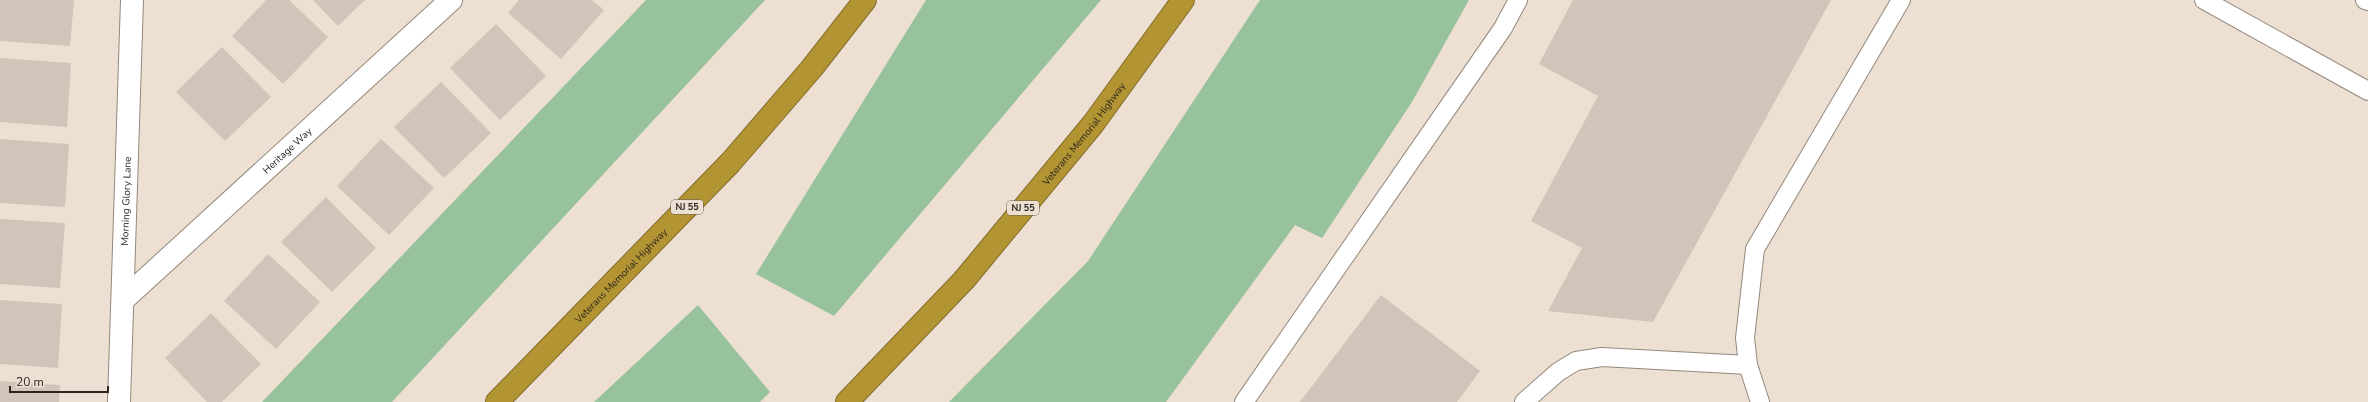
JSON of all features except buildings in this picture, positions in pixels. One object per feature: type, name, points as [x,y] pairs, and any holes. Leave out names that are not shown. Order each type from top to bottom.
[{"type":"highway","name":"Veterans Memorial Highway","points":[[497,402],[730,163],[812,68],[865,0]]},
{"type":"highway","name":"Veterans Memorial Highway","points":[[847,402],[964,280],[1093,124],[1183,0]]},
{"type":"street","name":"Morning Glory Lane","points":[[119,402],[132,0]]},
{"type":"street","name":"Heritage Way","points":[[123,300],[451,0]]},
{"type":"lane","points":[[1244,402],[1503,28],[1518,0]]},
{"type":"lane","points":[[1760,402],[1748,365],[1744,338],[1754,249],[1901,0]]},
{"type":"lane","points":[[2204,0],[2368,91]]},
{"type":"lane","points":[[1524,402],[1558,372],[1576,361],[1602,357],[1748,365]]},
{"type":"green space","points":[[646,0],[765,0],[392,402],[262,402]]},
{"type":"green space","points":[[926,0],[1101,0],[834,316],[756,274]]},
{"type":"green space","points":[[1260,0],[1469,0],[1412,102],[1322,238],[1295,225],[1166,402],[949,402],[1088,261]]},
{"type":"green space","points":[[698,305],[770,392],[760,402],[594,402]]}]
